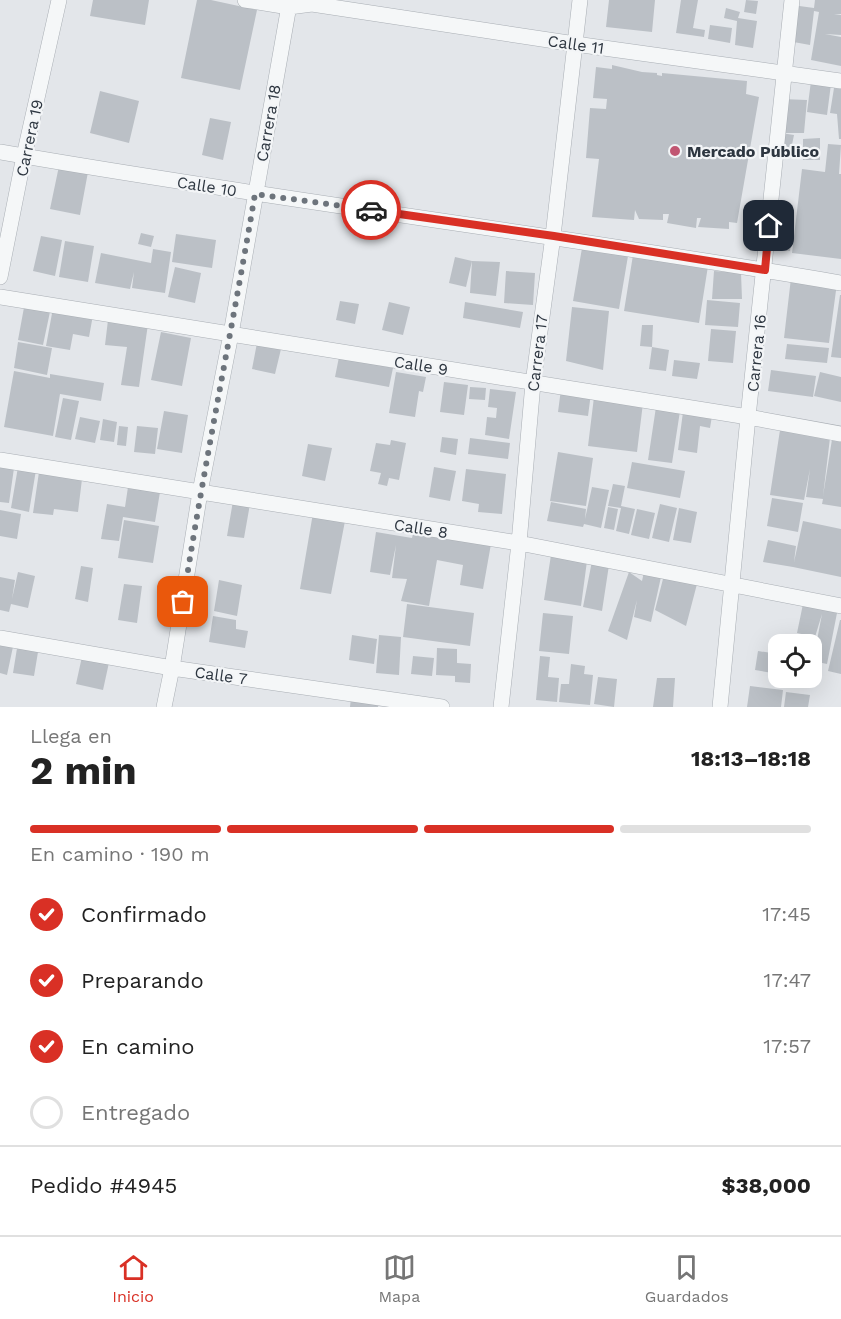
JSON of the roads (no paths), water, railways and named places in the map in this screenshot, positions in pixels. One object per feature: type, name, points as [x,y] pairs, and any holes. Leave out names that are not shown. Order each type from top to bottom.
[{"type":"street","name":"Carrera 19","points":[[0,277],[59,0]]},
{"type":"street","name":"Calle 11","points":[[245,0],[309,2],[575,44],[841,81]]},
{"type":"street","name":"Carrera 17","points":[[501,707],[533,383],[554,236],[580,0]]},
{"type":"street","name":"Carrera 16","points":[[720,707],[792,0]]},
{"type":"street","name":"Carrera 18","points":[[164,707],[200,492],[231,334],[290,3]]},
{"type":"street","name":"Calle 10","points":[[0,152],[255,194],[554,236],[841,283]]},
{"type":"street","name":"Calle 9","points":[[0,297],[748,417],[841,434]]},
{"type":"street","name":"Calle 8","points":[[0,460],[519,543],[841,606]]},
{"type":"street","name":"Calle 7","points":[[0,638],[172,668],[442,707]]},
{"type":"place","name":"Mercado Público","points":[[675,151]]}]
